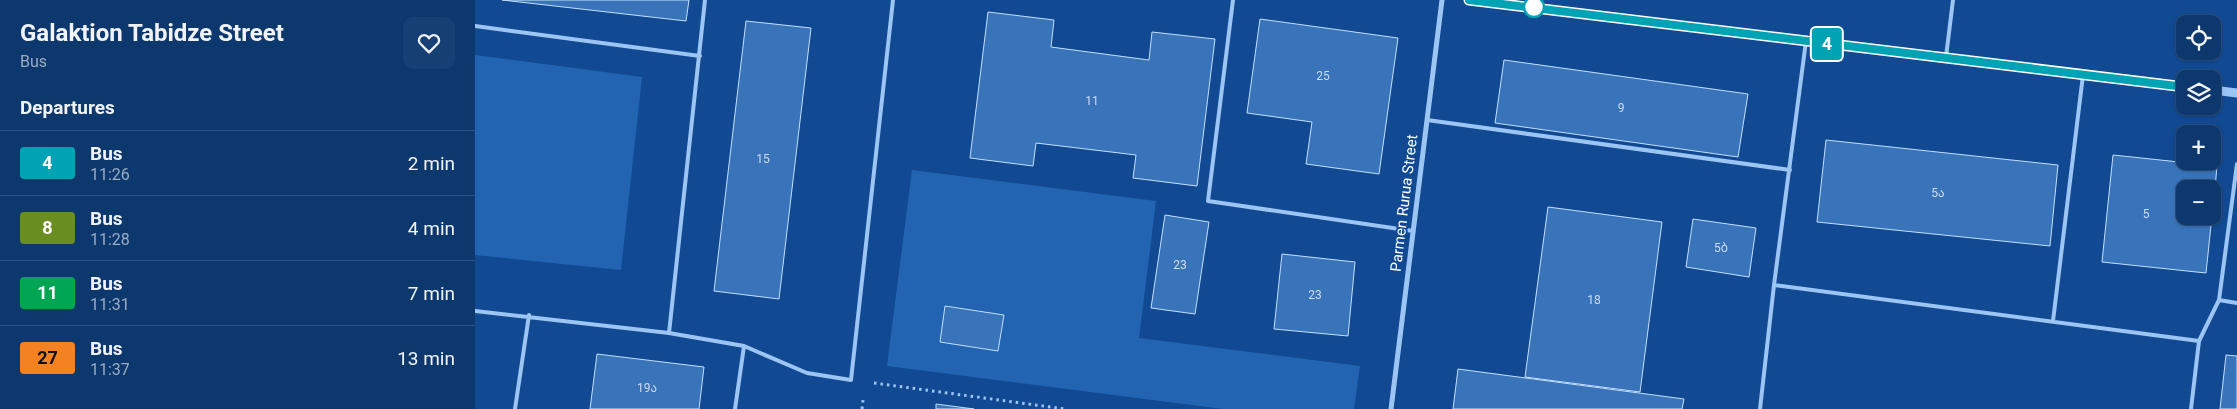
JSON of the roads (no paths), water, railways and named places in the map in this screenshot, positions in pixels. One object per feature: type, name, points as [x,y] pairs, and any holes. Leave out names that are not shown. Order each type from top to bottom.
[{"type":"street","name":"Parmen Rurua Street","points":[[1391,409],[1442,0]]},
{"type":"street","points":[[1470,0],[2176,86]]},
{"type":"street","points":[[2221,91],[2237,93]]},
{"type":"lane","points":[[669,333],[705,0]]},
{"type":"lane","points":[[475,310],[669,333],[744,346],[807,373],[851,380],[893,0]]},
{"type":"lane","points":[[1233,0],[1208,201],[1413,230]]},
{"type":"lane","points":[[1945,58],[1953,0]]},
{"type":"lane","points":[[475,26],[700,56]]},
{"type":"lane","points":[[1760,409],[1806,41]]},
{"type":"lane","points":[[2053,321],[2083,75]]},
{"type":"lane","points":[[1427,120],[1790,170]]},
{"type":"lane","points":[[2191,409],[2199,341],[2219,300],[2237,164]]},
{"type":"lane","points":[[1774,285],[2199,341]]},
{"type":"lane","points":[[2219,300],[2237,302]]},
{"type":"lane","points":[[515,409],[529,315]]},
{"type":"lane","points":[[735,409],[744,346]]}]
